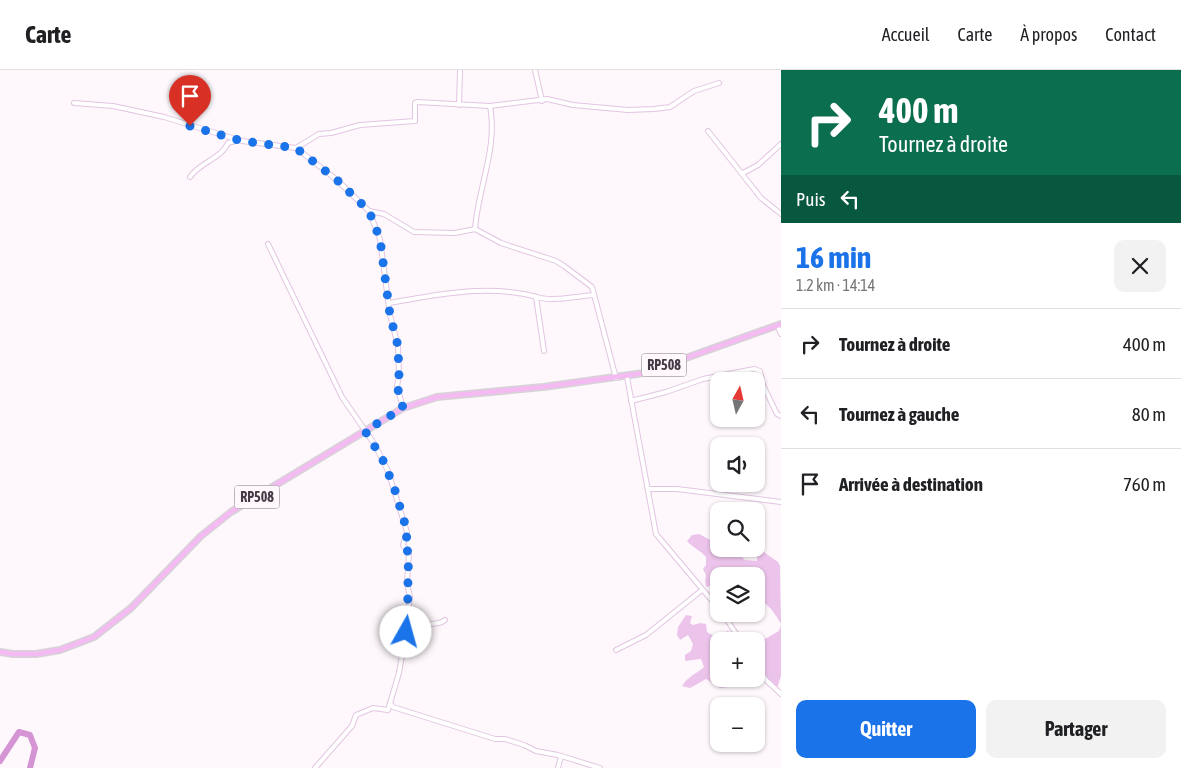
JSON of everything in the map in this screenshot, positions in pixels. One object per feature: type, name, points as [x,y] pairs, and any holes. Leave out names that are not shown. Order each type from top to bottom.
[{"type":"main road","name":"RP508","points":[[0,652],[36,654],[60,650],[94,636],[130,608],[200,536],[230,512],[403,408],[437,397],[627,377],[644,373],[779,325]]},
{"type":"street","points":[[459,105],[460,70]]},
{"type":"street","points":[[535,70],[542,101]]},
{"type":"street","points":[[296,148],[319,134],[331,133],[360,125],[416,121],[415,103],[417,102],[490,106],[547,99],[561,103],[602,108],[663,109],[670,107],[694,92],[719,83]]},
{"type":"street","points":[[74,103],[113,106],[162,117],[239,140],[296,148],[337,180],[369,211],[380,239],[389,302],[398,346],[399,376],[397,386],[403,408]]},
{"type":"street","points":[[475,230],[481,190],[491,147],[493,123],[490,106]]},
{"type":"street","points":[[708,131],[762,198],[781,214]]},
{"type":"street","points":[[190,177],[201,165],[225,150],[228,144],[239,140]]},
{"type":"street","points":[[743,173],[758,165],[781,144]]},
{"type":"street","points":[[369,211],[384,214],[414,232],[455,233],[475,230],[501,243],[558,262],[592,286],[616,378]]},
{"type":"street","points":[[268,244],[342,397],[388,470],[407,532],[403,545],[409,553],[408,618],[399,673],[388,710],[373,708],[356,715],[352,726],[315,768]]},
{"type":"street","points":[[389,302],[476,291],[522,293],[536,297],[557,298],[594,295]]},
{"type":"street","points":[[536,297],[544,351]]},
{"type":"street","points":[[779,325],[781,334]]},
{"type":"street","points":[[631,401],[712,377],[754,368],[760,372],[763,384],[777,414],[781,416]]},
{"type":"street","points":[[627,377],[656,534],[710,599]]},
{"type":"street","points":[[648,488],[686,490],[781,502]]},
{"type":"street","points":[[616,650],[646,635],[702,590]]},
{"type":"street","points":[[408,618],[415,622],[441,624],[446,620]]},
{"type":"street","points":[[765,679],[781,694]]},
{"type":"street","points":[[390,703],[393,706],[496,739],[504,739],[536,751],[561,756],[600,768]]},
{"type":"street","points":[[558,768],[561,756]]},
{"type":"shaded area","points":[[699,534],[710,540],[710,557],[742,557],[745,560],[757,561],[757,557],[765,557],[765,553],[778,562],[780,566],[781,624],[765,603],[765,567],[710,567],[710,586],[706,587],[706,575],[703,569],[706,565],[706,557],[687,541],[692,535]]},
{"type":"shaded area","points":[[686,615],[692,616],[690,623],[693,625],[706,624],[707,632],[710,634],[710,682],[706,679],[690,688],[682,686],[704,667],[701,659],[685,661],[685,655],[691,651],[693,644],[688,635],[680,640],[677,635],[678,627]]},
{"type":"shaded area","points":[[781,625],[781,676],[777,688],[765,677],[765,639],[779,631]]},
{"type":"waterway","points":[[0,761],[19,732],[30,735],[35,748],[30,768]]},
{"type":"route","points":[[190,126],[242,141],[296,148],[337,180],[370,213],[380,239],[390,315],[398,346],[399,376],[397,386],[403,408],[365,431],[375,445],[388,470],[407,532],[403,545],[409,552],[407,583],[410,597],[406,632]]}]
